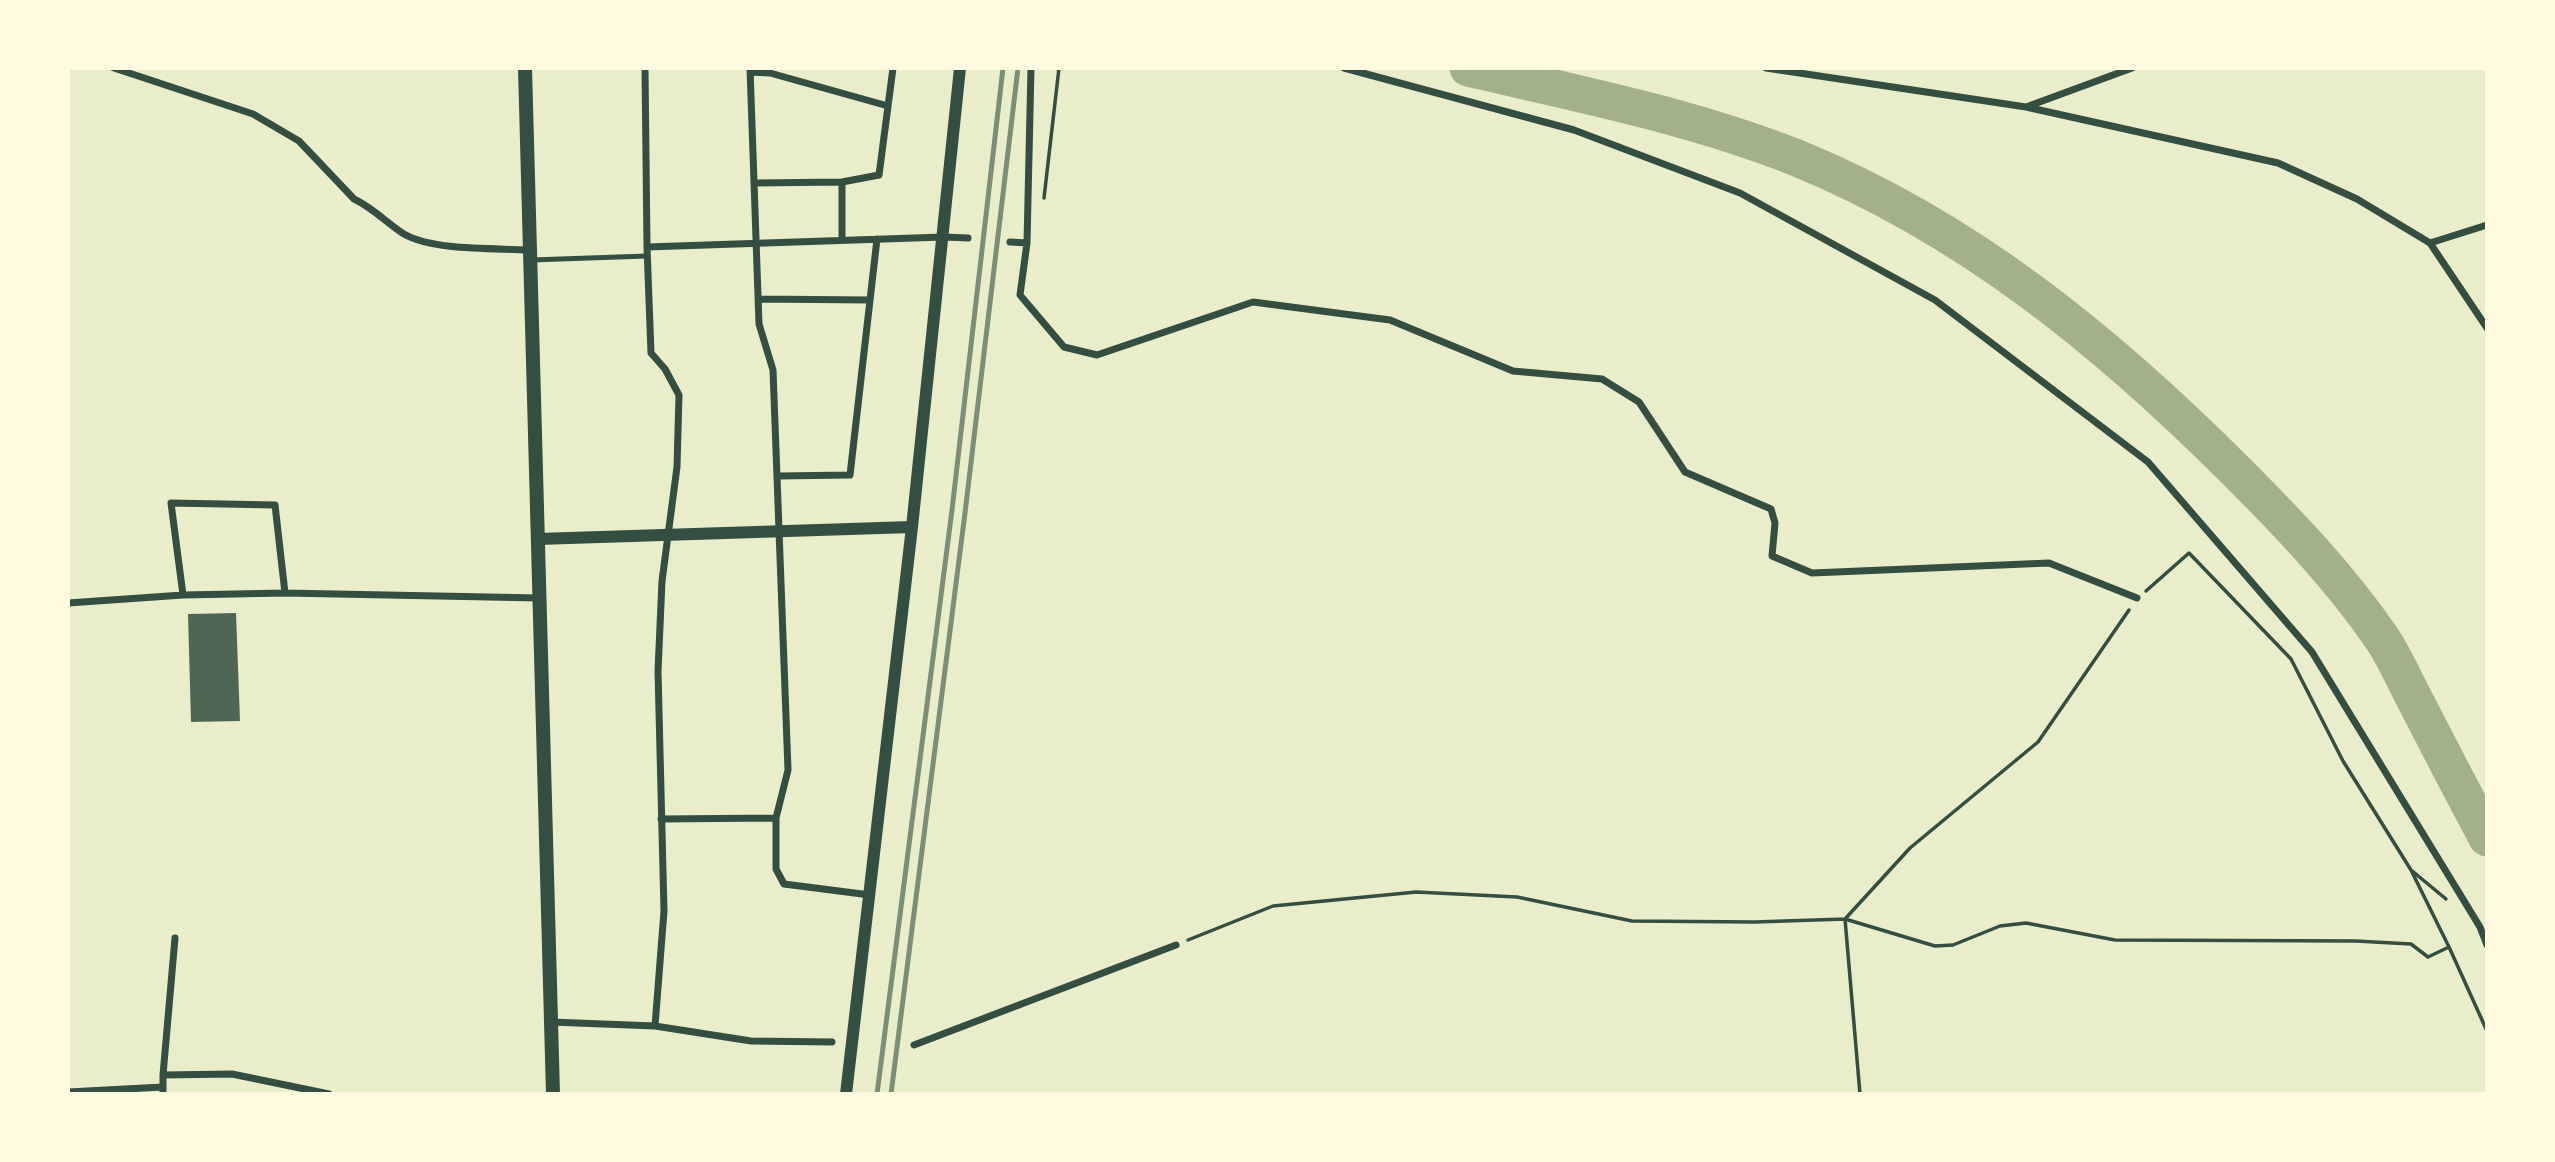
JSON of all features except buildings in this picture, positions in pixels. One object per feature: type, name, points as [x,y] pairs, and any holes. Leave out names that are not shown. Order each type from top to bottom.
[{"type":"main road","points":[[526,68],[553,1094]]},
{"type":"street","points":[[114,68],[253,114],[299,141],[354,200],[364,204],[405,234],[429,244],[531,255]]},
{"type":"street","points":[[645,68],[651,353],[665,369],[679,395],[677,467],[662,581],[658,671],[664,911],[655,1026]]},
{"type":"street","points":[[755,183],[842,182],[879,175],[893,68]]},
{"type":"street","points":[[846,1094],[912,527],[960,68]]},
{"type":"street","points":[[1031,68],[1027,243],[1020,295],[1064,347],[1097,355],[1252,302],[1390,320],[1513,372],[1602,379],[1639,402],[1685,472],[1771,509],[1775,523],[1772,556],[1812,573],[2049,563],[2137,598]]},
{"type":"street","points":[[1344,68],[1574,130],[1740,193],[1935,300],[2148,462],[2312,652],[2483,926],[2487,945]]},
{"type":"street","points":[[1766,68],[2026,107],[2278,163],[2357,199],[2430,243],[2487,328]]},
{"type":"street","points":[[2026,107],[2132,68]]},
{"type":"street","points":[[870,895],[784,884],[776,869],[776,818],[788,770],[773,370],[759,324],[750,70],[770,73],[888,106]]},
{"type":"street","points":[[842,182],[842,240]]},
{"type":"street","points":[[2430,243],[2487,225]]},
{"type":"street","points":[[647,251],[757,243],[968,238]]},
{"type":"street","points":[[778,476],[850,475],[877,239]]},
{"type":"street","points":[[1010,242],[1027,243]]},
{"type":"street","points":[[758,299],[869,300]]},
{"type":"street","points":[[183,594],[171,503],[275,505],[285,593]]},
{"type":"street","points":[[538,540],[912,527]]},
{"type":"street","points":[[68,603],[183,594],[285,593],[540,598]]},
{"type":"street","points":[[661,819],[776,818]]},
{"type":"street","points":[[68,1092],[163,1091],[175,938]]},
{"type":"street","points":[[914,1045],[1176,945]]},
{"type":"street","points":[[551,1022],[655,1026],[751,1041],[832,1042]]},
{"type":"street","points":[[163,1075],[232,1073],[329,1094]]},
{"type":"lane","points":[[531,255],[647,251]]},
{"type":"path","points":[[1043,206],[1059,68]]},
{"type":"path","points":[[1860,1094],[1845,919],[1910,848],[2038,742],[2137,598],[2189,553],[2291,659],[2343,761],[2411,870],[2487,1031]]},
{"type":"path","points":[[2411,870],[2451,903]]},
{"type":"path","points":[[1176,945],[1273,905],[1416,892],[1517,897],[1632,921],[1755,922],[1845,919],[1936,946],[1953,945],[2000,926],[2026,923],[2115,940],[2356,941],[2411,944],[2428,957],[2449,947]]},
{"type":"waterway","points":[[1468,68],[1676,118],[1797,158],[1860,186],[1920,218],[2032,292],[2085,334],[2187,423],[2275,510],[2330,571],[2391,652],[2487,838]]},
{"type":"railway","points":[[877,1094],[952,510],[1003,68]]},
{"type":"railway","points":[[891,1094],[1018,68]]}]
